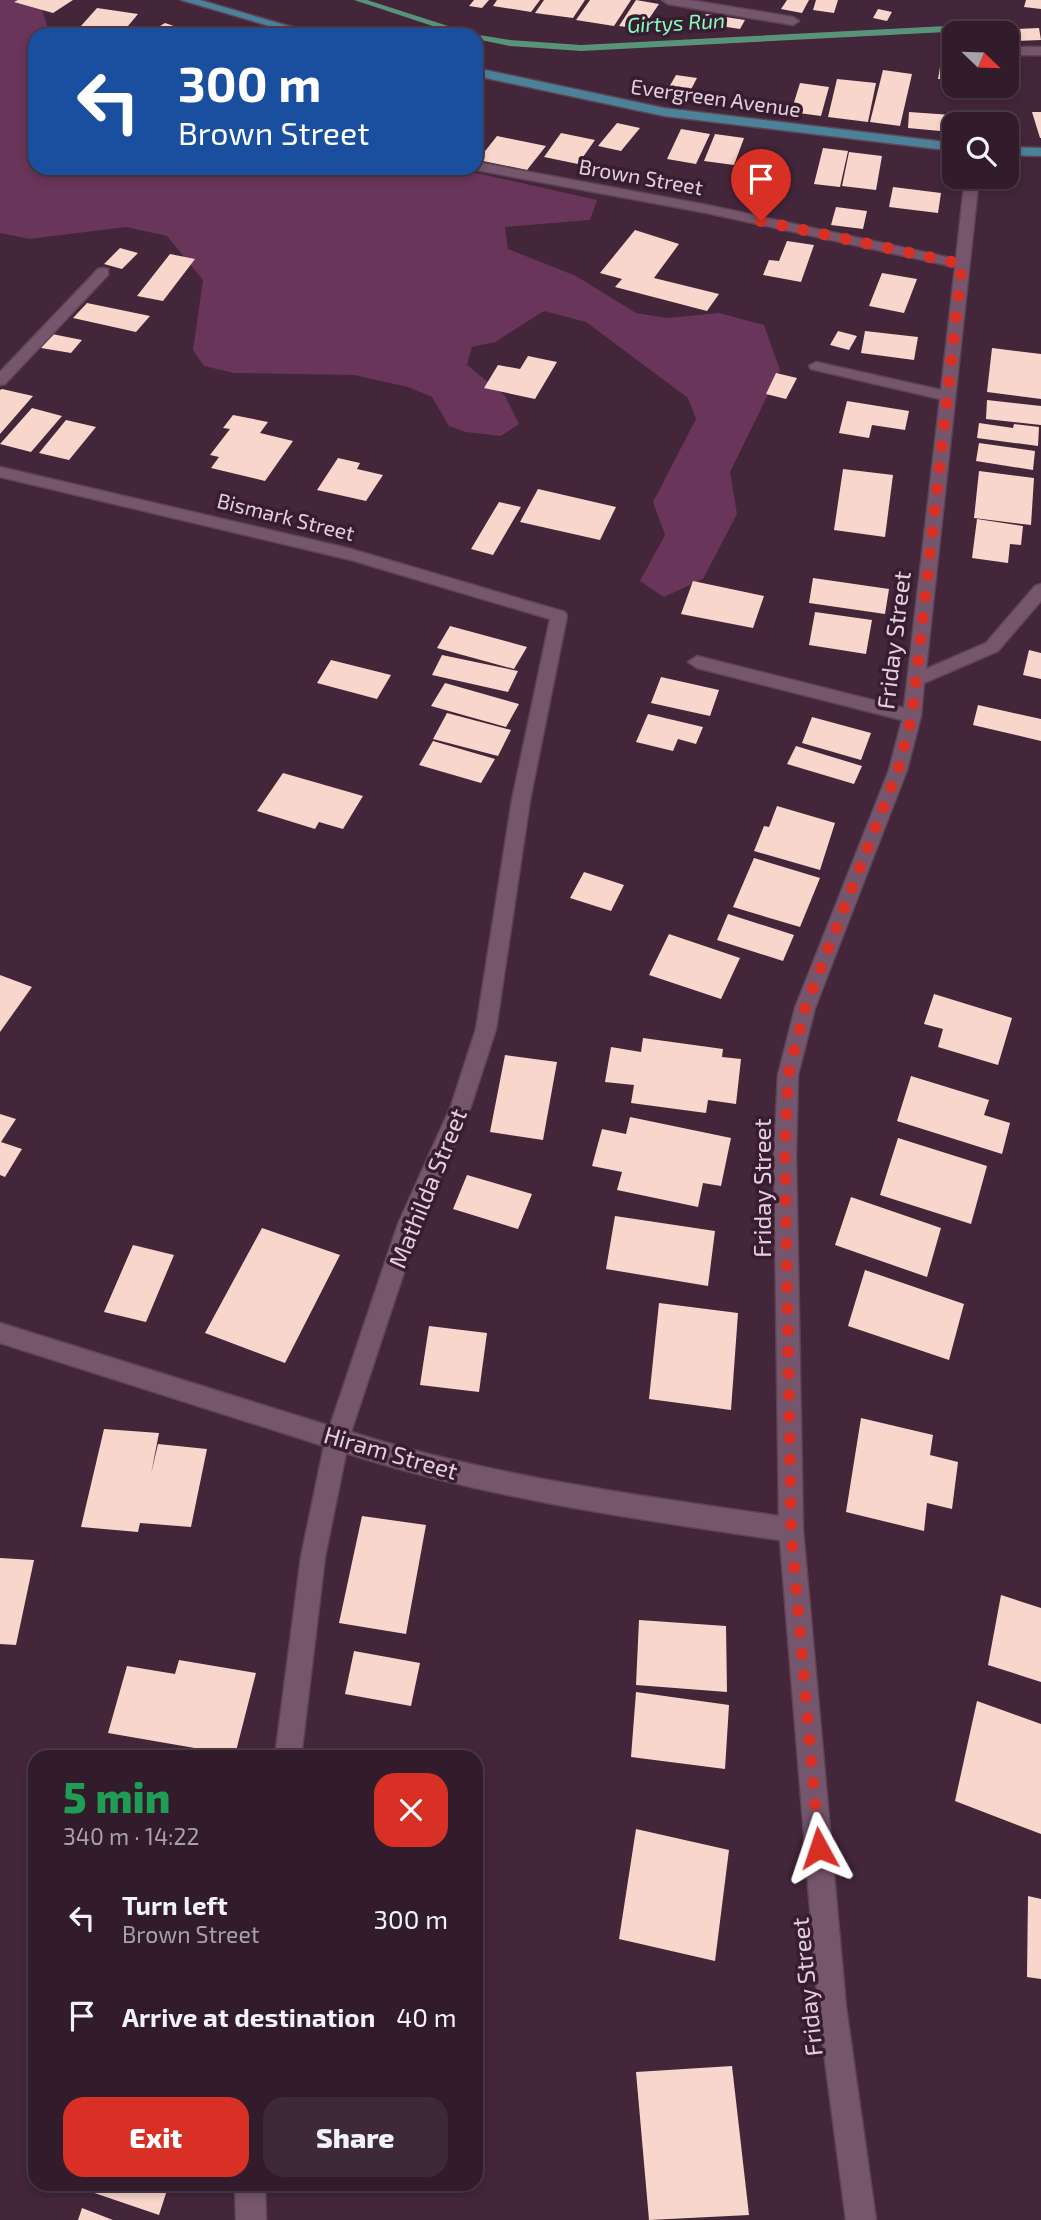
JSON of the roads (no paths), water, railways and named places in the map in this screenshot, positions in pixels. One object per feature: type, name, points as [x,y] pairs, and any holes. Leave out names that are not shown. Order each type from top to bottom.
[{"type":"main road","points":[[187,0],[288,28]]},
{"type":"main road","name":"Evergreen Avenue","points":[[483,73],[664,112],[942,146]]},
{"type":"main road","points":[[1019,151],[1041,152]]},
{"type":"street","points":[[668,0],[793,20]]},
{"type":"street","points":[[1019,51],[1041,51]]},
{"type":"street","name":"Brown Street","points":[[483,167],[707,209],[962,264]]},
{"type":"street","name":"Friday Street","points":[[860,2220],[832,2007],[791,1530],[785,1154],[788,1075],[805,1008],[898,770],[912,716],[971,189]]},
{"type":"street","points":[[0,381],[103,272]]},
{"type":"street","points":[[816,366],[947,396]]},
{"type":"street","name":"Bismark Street","points":[[0,472],[304,541],[466,584],[559,616]]},
{"type":"street","points":[[916,680],[992,646],[1041,590]]},
{"type":"street","name":"Mathilda Street","points":[[289,1750],[313,1557],[337,1439],[408,1224],[460,1106],[486,1029],[521,800],[559,616]]},
{"type":"street","points":[[697,662],[912,716]]},
{"type":"street","name":"Hiram Street","points":[[0,1333],[409,1462],[590,1499],[791,1530]]},
{"type":"street","points":[[250,2191],[251,2220]]},
{"type":"waterway","name":"Girtys Run","points":[[358,0],[447,28]]},
{"type":"waterway","name":"Girtys Run","points":[[483,37],[510,43],[581,48],[942,29]]}]
